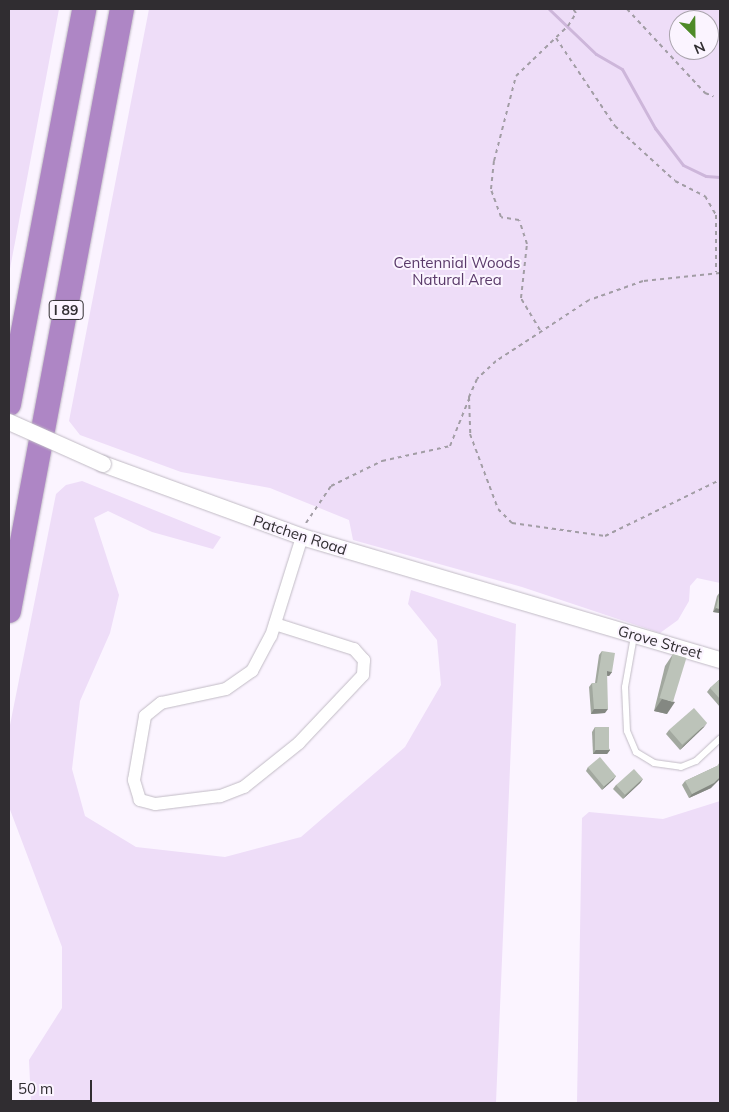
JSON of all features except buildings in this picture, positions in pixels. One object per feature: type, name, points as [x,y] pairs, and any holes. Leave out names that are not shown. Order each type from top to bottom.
[{"type":"highway","name":"I 89","points":[[9,404],[84,9]]},
{"type":"highway","name":"I 89","points":[[9,611],[122,9]]},
{"type":"street","name":"Patchen Road","points":[[9,422],[103,464],[302,537],[599,624]]},
{"type":"street","points":[[275,624],[354,649],[364,660],[363,675],[299,743],[244,787],[220,796],[174,802],[140,800],[134,780],[148,712],[161,703],[226,689],[240,681],[257,665],[275,624],[302,537]]},
{"type":"street","name":"Grove Street","points":[[599,624],[720,660]]},
{"type":"lane","points":[[634,635],[625,687],[627,731],[636,752],[654,763],[681,767],[696,761],[720,739]]},
{"type":"path","points":[[540,330],[521,298],[528,244],[519,220],[501,217],[491,189],[516,76],[555,38],[576,13],[572,9]]},
{"type":"path","points":[[627,9],[693,82],[713,96]]},
{"type":"path","points":[[555,38],[615,126],[675,181],[705,196],[716,215],[716,272]]},
{"type":"path","points":[[302,537],[312,508],[331,486],[382,461],[450,446],[477,379],[496,361],[540,330],[589,300],[643,281],[720,273]]},
{"type":"path","points":[[470,397],[470,434],[498,509],[512,523],[593,538],[605,536],[720,480]]},
{"type":"green space","points":[[9,9],[59,9],[9,274]]},
{"type":"green space","name":"Centennial Woods Natural Area","points":[[149,9],[720,9],[720,583],[697,578],[690,586],[689,601],[678,620],[660,633],[522,587],[353,540],[349,520],[270,488],[181,472],[80,435],[69,421]]},
{"type":"green space","points":[[82,481],[221,537],[213,549],[152,532],[108,511],[94,518],[119,595],[110,633],[80,701],[72,769],[85,816],[136,847],[225,857],[301,837],[405,747],[441,685],[437,640],[408,604],[411,590],[516,624],[496,1103],[31,1103],[29,1060],[62,1008],[62,947],[9,807],[10,725],[56,494],[66,485]]},
{"type":"green space","points":[[720,801],[720,1103],[577,1103],[582,818],[589,812],[663,819]]},
{"type":"waterway","points":[[549,9],[596,54],[622,69],[655,128],[683,165],[706,176],[720,177]]}]
